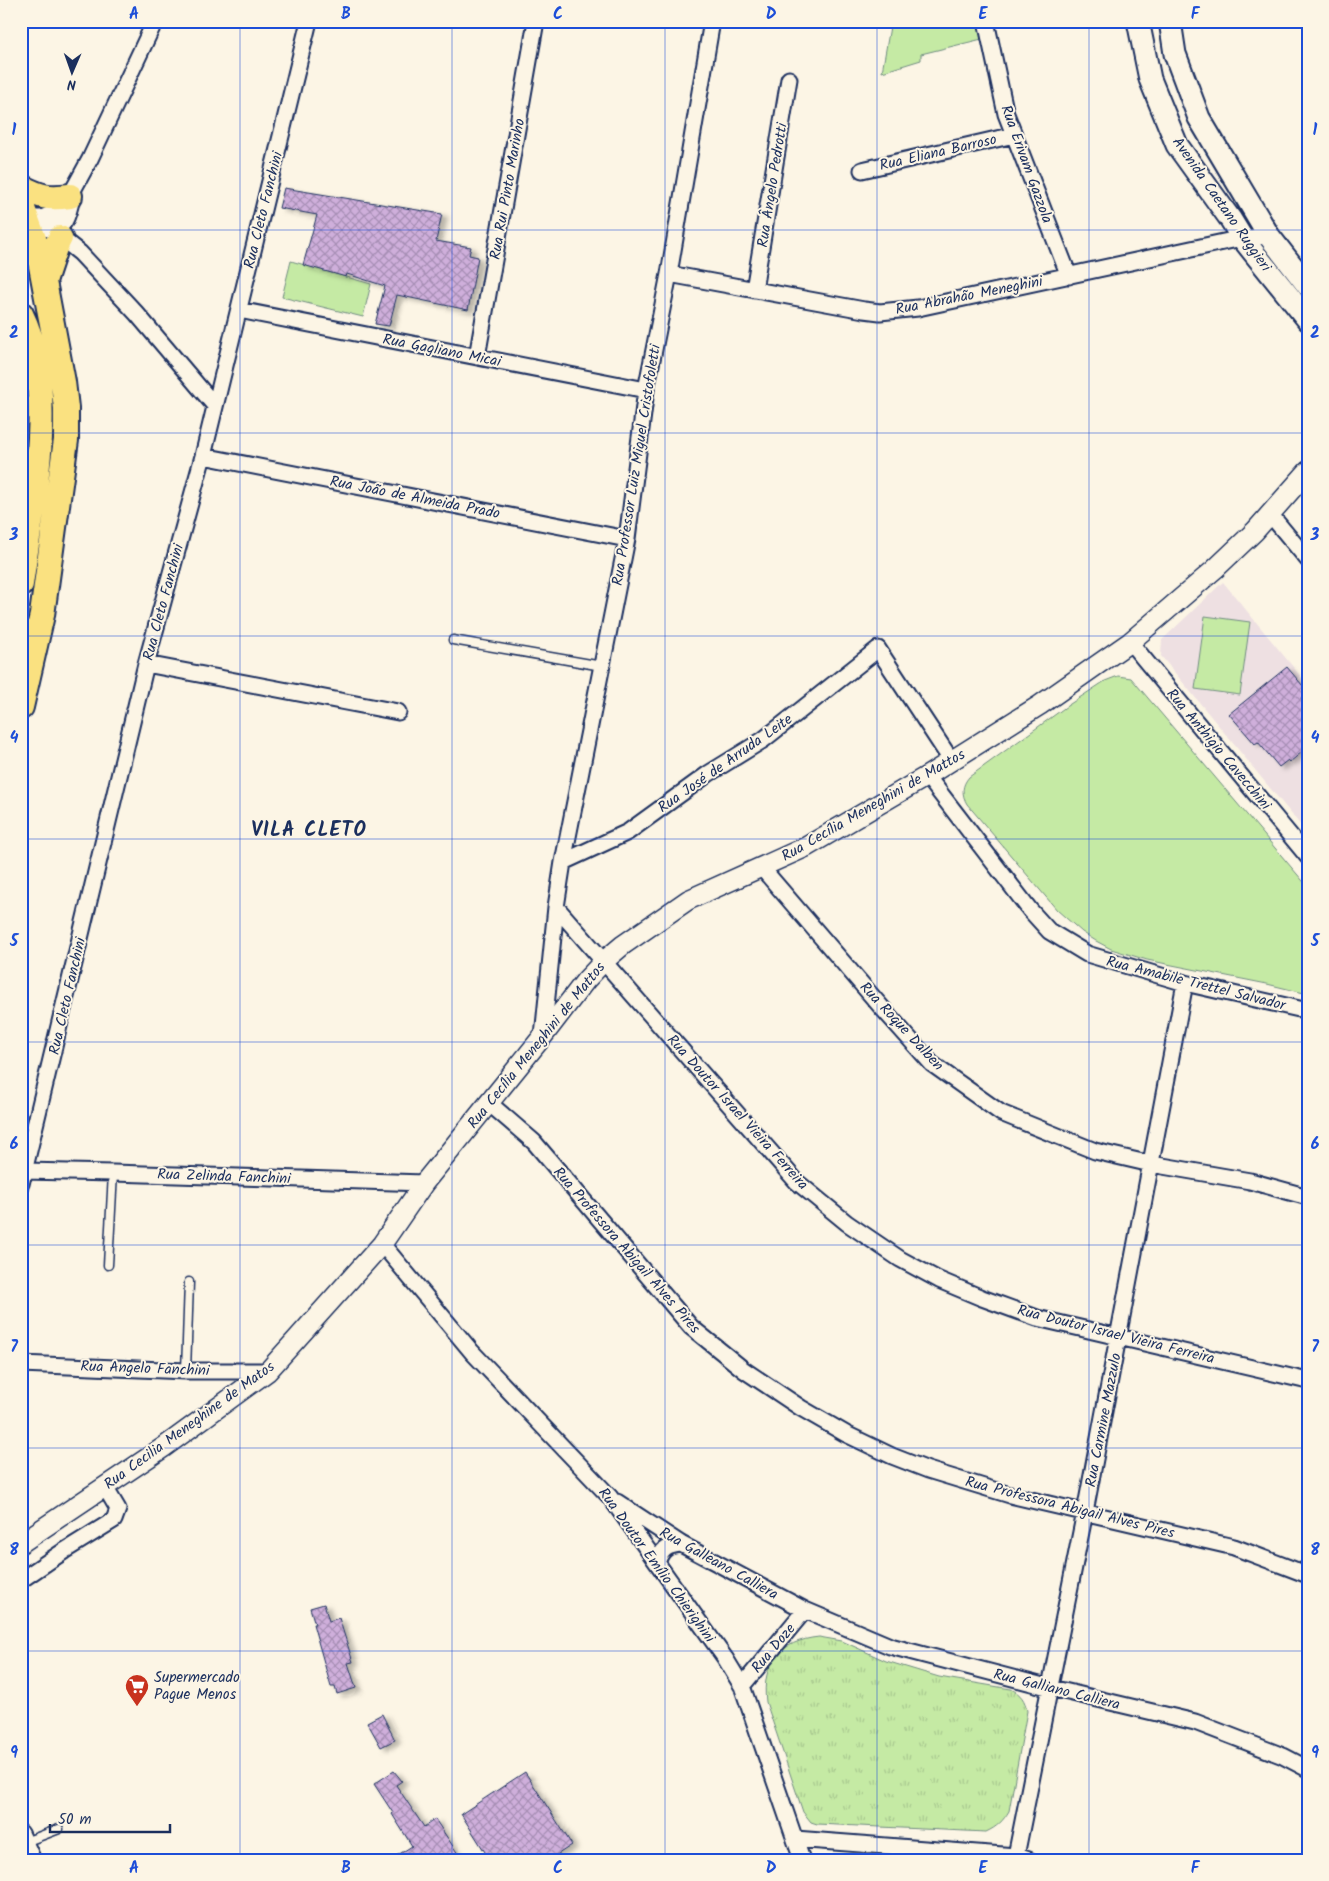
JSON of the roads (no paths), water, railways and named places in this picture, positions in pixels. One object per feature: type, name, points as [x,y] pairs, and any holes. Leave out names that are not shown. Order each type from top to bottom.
[{"type":"main road","name":"Avenida Caetano Ruggieri","points":[[1138,21],[1150,79],[1177,145],[1242,238],[1308,320]]},
{"type":"main road","name":"Avenida Caetano Ruggieri","points":[[1170,21],[1175,54],[1199,118],[1269,236],[1308,286]]},
{"type":"main road","points":[[21,187],[41,196],[49,214],[49,262],[44,283]]},
{"type":"main road","points":[[21,707],[42,614],[66,440],[66,408],[63,382],[38,250],[49,214]]},
{"type":"main road","points":[[21,314],[34,351],[42,412],[40,442],[21,584]]},
{"type":"street","points":[[155,21],[49,214],[80,253],[137,314],[215,406]]},
{"type":"street","name":"Rua Cleto Fanchini","points":[[23,1178],[27,1136],[146,664],[203,456],[309,21]]},
{"type":"street","name":"Rua Rui Pinto Marinho","points":[[477,357],[536,21]]},
{"type":"street","name":"Rua Professor Luiz Miguel Cristofoletti","points":[[543,1036],[556,907],[563,862],[627,539],[646,390],[669,274],[712,21]]},
{"type":"street","name":"Rua Erivam Gazzola","points":[[986,21],[1006,114],[1069,276]]},
{"type":"street","name":"Rua Ângelo Pedrotti","points":[[754,290],[789,79]]},
{"type":"street","name":"Rua Eliana Barroso","points":[[862,170],[1014,135]]},
{"type":"street","name":"Rua Abrahão Meneghini","points":[[669,274],[880,312],[918,308],[1242,238],[1269,236]]},
{"type":"street","name":"Rua Gagliano Micai","points":[[239,310],[646,390]]},
{"type":"street","name":"Rua João de Almeida Prado","points":[[203,456],[627,539]]},
{"type":"street","name":"Rua Cecília Meneghini de Mattos","points":[[382,1244],[424,1183],[586,980],[623,945],[688,900],[806,847],[927,776],[1040,705],[1130,642],[1215,570],[1270,514],[1308,471]]},
{"type":"street","points":[[1270,514],[1308,560]]},
{"type":"street","name":"Rua Anthigio Cavecchini","points":[[1130,642],[1308,857]]},
{"type":"street","name":"Rua José de Arruda Leite","points":[[563,862],[628,832],[708,774],[763,740],[878,649],[951,760]]},
{"type":"street","points":[[146,664],[398,712]]},
{"type":"street","name":"Rua Amabile Trettel Salvador","points":[[927,776],[1030,910],[1050,931],[1087,954],[1185,983],[1308,1011]]},
{"type":"street","name":"Rua Roque Dalben","points":[[762,868],[932,1064],[1001,1113],[1095,1151],[1151,1164],[1250,1181],[1308,1197]]},
{"type":"street","points":[[556,907],[604,961]]},
{"type":"street","name":"Rua Doutor Israel Vieira Ferreira","points":[[604,961],[797,1182],[847,1223],[900,1259],[939,1280],[1037,1318],[1308,1381]]},
{"type":"street","name":"Rua Carmine Mazzulo","points":[[1022,1858],[1051,1688],[1086,1512],[1185,983]]},
{"type":"street","name":"Rua Professora Abigail Alves Pires","points":[[489,1103],[534,1142],[691,1327],[744,1370],[801,1408],[846,1434],[892,1456],[928,1470],[1010,1495],[1234,1547],[1308,1575]]},
{"type":"street","name":"Rua Zelinda Fanchini","points":[[23,1178],[113,1173],[424,1183]]},
{"type":"street","name":"Rua Cecilia Meneghine de Matos","points":[[21,1544],[164,1447],[268,1371],[382,1244]]},
{"type":"street","name":"Rua Doutor Emílio Chierighini","points":[[382,1244],[472,1352],[610,1497],[725,1658],[742,1686],[802,1860]]},
{"type":"street","name":"Rua Angelo Fanchini","points":[[21,1364],[186,1371],[268,1371]]},
{"type":"street","points":[[21,1580],[114,1520],[118,1509],[105,1487]]},
{"type":"street","name":"Rua Galleano Calliera","points":[[610,1497],[681,1544],[805,1610]]},
{"type":"street","points":[[657,1563],[664,1548],[681,1544]]},
{"type":"street","name":"Rua Galliano Calliera","points":[[805,1610],[890,1646],[1051,1688],[1195,1722],[1283,1756],[1308,1769]]},
{"type":"street","name":"Rua Doze","points":[[742,1686],[805,1610]]},
{"type":"street","points":[[23,1838],[32,1860]]},
{"type":"street","points":[[795,1839],[1022,1858]]},
{"type":"lane","points":[[453,640],[602,666]]},
{"type":"lane","points":[[108,1265],[113,1173]]},
{"type":"lane","points":[[186,1371],[189,1282]]},
{"type":"lane","points":[[23,1838],[59,1829]]},
{"type":"waterway","points":[[21,433],[22,423]]},
{"type":"place","name":"Supermercado Pague Menos","points":[[137,1707]]},
{"type":"district","name":"VILA CLETO","points":[[309,829]]}]
